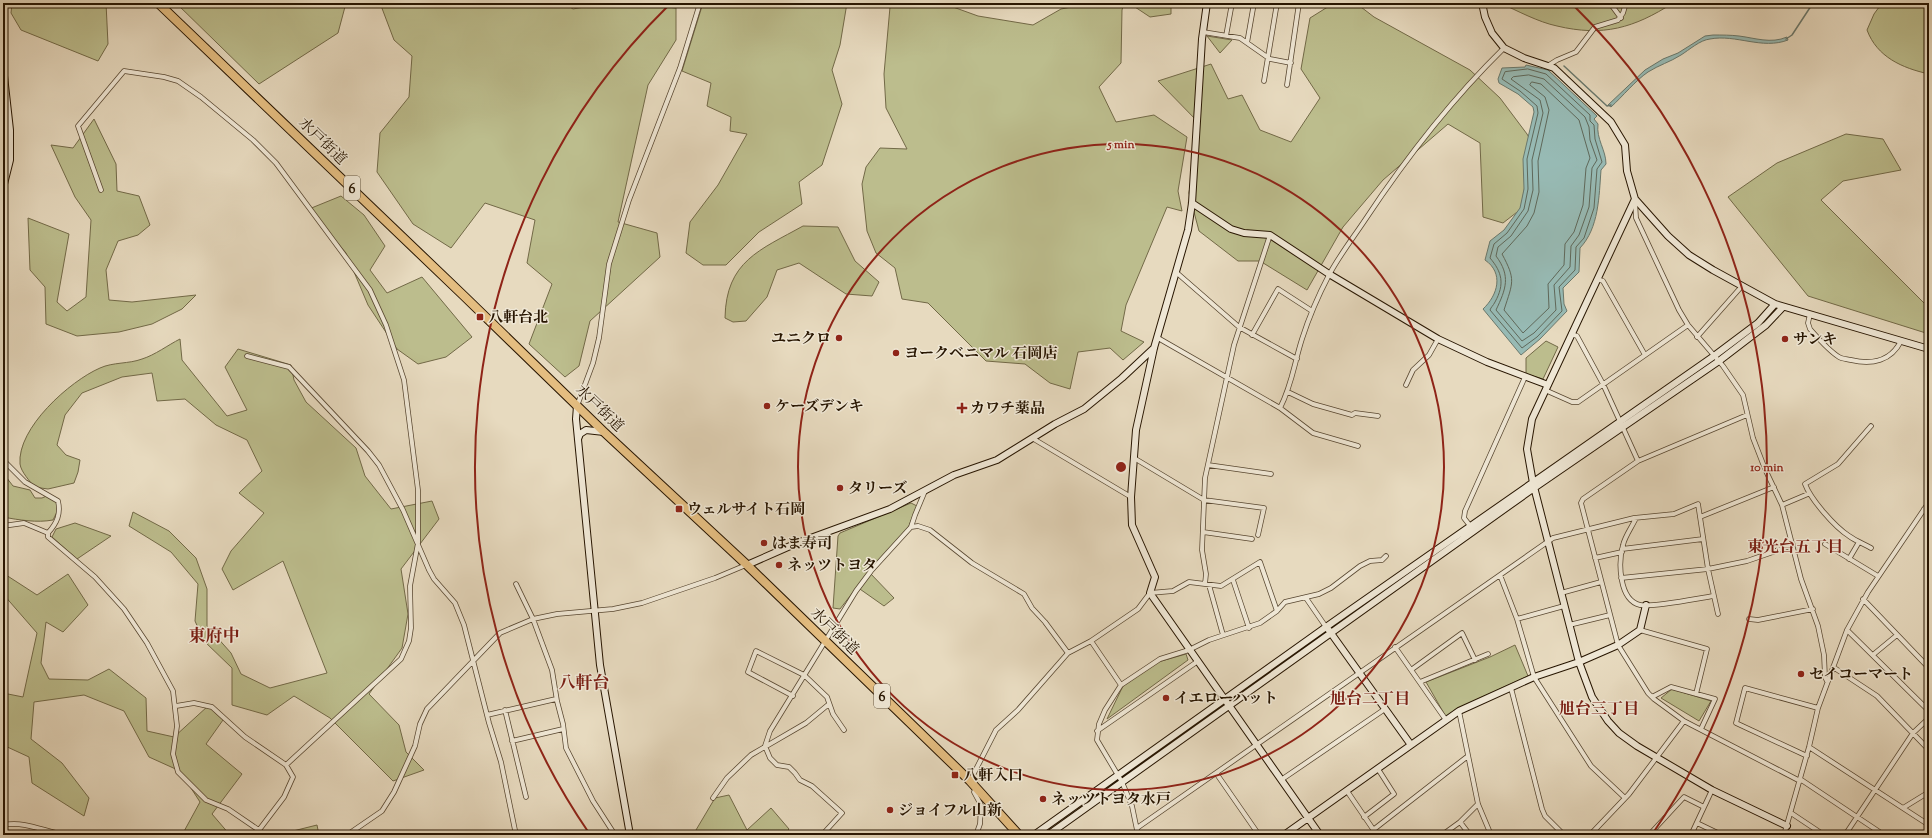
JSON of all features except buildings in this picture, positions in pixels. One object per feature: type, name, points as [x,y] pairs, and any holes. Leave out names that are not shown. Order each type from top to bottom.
[{"type":"highway","name":"水戸街道","points":[[158,3],[604,432],[747,565],[970,781],[1019,835]]},
{"type":"street","points":[[630,835],[600,664],[576,419],[577,406],[594,363],[611,257],[629,200],[680,68],[700,3]]},
{"type":"street","points":[[970,781],[996,730],[1018,710],[1068,653],[1091,641],[1138,609],[1150,593],[1156,577],[1132,525],[1131,497],[1136,430],[1154,348],[1177,273],[1188,230],[1192,203],[1203,32],[1207,3]]},
{"type":"street","points":[[1226,36],[1232,3]]},
{"type":"street","points":[[1247,43],[1254,3]]},
{"type":"street","points":[[1264,81],[1277,3]]},
{"type":"street","points":[[1288,85],[1299,3]]},
{"type":"street","points":[[1482,3],[1485,18],[1492,33],[1504,48],[1524,58],[1549,65],[1558,72],[1594,106],[1617,131],[1625,145],[1628,176],[1635,199],[1636,218],[1678,310],[1688,325],[1719,361],[1743,395],[1753,438],[1765,469],[1782,505],[1801,579],[1813,609],[1821,638],[1825,677],[1827,681]]},
{"type":"street","points":[[1610,3],[1621,18]]},
{"type":"street","points":[[1549,65],[1576,52],[1595,27],[1614,22],[1621,18],[1626,3]]},
{"type":"street","points":[[1203,32],[1240,38],[1267,58],[1291,62]]},
{"type":"street","points":[[1280,408],[1288,392],[1302,340],[1312,311],[1330,274],[1394,176],[1429,130],[1473,78],[1504,48]]},
{"type":"street","points":[[3,67],[10,130],[10,160],[3,188]]},
{"type":"street","points":[[101,190],[78,126],[124,70],[178,81],[241,131],[276,163],[370,290],[386,325],[404,380],[418,490],[418,543],[410,586],[412,628],[409,642],[401,659],[286,765]]},
{"type":"street","points":[[1635,199],[1532,419],[1528,439],[1528,461],[1534,486],[1579,662],[1592,697],[1608,721],[1619,733],[1656,758],[1712,790],[1787,826]]},
{"type":"street","points":[[1635,199],[1668,236],[1689,255],[1775,304],[1929,349]]},
{"type":"street","points":[[1192,203],[1231,229],[1244,233],[1270,235],[1330,274],[1438,339],[1525,377],[1576,402],[1688,325]]},
{"type":"street","points":[[1223,635],[1207,584],[1203,532],[1205,478],[1226,379],[1239,327],[1270,235]]},
{"type":"street","points":[[1177,273],[1239,327],[1297,359]]},
{"type":"street","points":[[1597,279],[1602,281],[1645,355]]},
{"type":"street","points":[[1697,336],[1742,286]]},
{"type":"street","points":[[1252,335],[1278,289],[1312,311]]},
{"type":"street","points":[[1622,425],[1758,323],[1775,304]]},
{"type":"street","points":[[1048,835],[1534,486],[1622,425],[1719,361],[1766,325],[1783,307]]},
{"type":"street","points":[[1810,314],[1808,323],[1810,329],[1840,358],[1868,363],[1889,358],[1897,350],[1901,341]]},
{"type":"street","points":[[1571,334],[1577,336],[1603,384],[1638,461]]},
{"type":"street","points":[[1158,338],[1226,379],[1280,408],[1313,433],[1358,446]]},
{"type":"street","points":[[1406,385],[1413,370],[1429,355],[1438,339]]},
{"type":"street","points":[[347,835],[382,811],[394,792],[415,746],[420,724],[427,709],[500,633],[533,619],[557,614],[594,611],[642,603],[715,578],[797,543],[890,509],[954,475],[996,460],[1084,409],[1122,378],[1154,348]]},
{"type":"street","points":[[247,356],[289,368],[329,410],[348,427],[379,465],[403,510],[434,579],[455,603],[464,625],[487,715],[501,762],[516,835]]},
{"type":"street","points":[[1471,527],[1464,518],[1465,511],[1525,377]]},
{"type":"street","points":[[1288,392],[1313,404],[1352,415],[1355,413],[1378,416]]},
{"type":"street","points":[[1747,415],[1638,461],[1582,500],[1581,503],[1587,529],[1618,644],[1652,697],[1684,721],[1800,780],[1884,835]]},
{"type":"street","points":[[1871,426],[1838,464],[1805,484],[1808,494],[1839,528],[1859,542],[1871,548]]},
{"type":"street","points":[[578,439],[580,434],[586,430],[604,432]]},
{"type":"street","points":[[1032,438],[1131,497]]},
{"type":"street","points":[[1134,458],[1204,500],[1264,508],[1258,535]]},
{"type":"street","points":[[3,460],[25,482],[37,491],[52,496],[58,501],[60,511],[56,524],[48,533]]},
{"type":"street","points":[[1208,465],[1271,474]]},
{"type":"street","points":[[1034,835],[1326,627],[1471,527],[1534,486]]},
{"type":"street","points":[[1700,517],[1774,486]]},
{"type":"street","points":[[822,835],[842,813],[812,786],[800,780],[789,767],[777,765],[770,758],[765,746],[770,731],[793,696],[824,640],[851,597],[871,571],[911,527],[925,491]]},
{"type":"street","points":[[1782,505],[1808,494]]},
{"type":"street","points":[[1784,835],[1807,756],[1818,708],[1847,630],[1863,599],[1929,502]]},
{"type":"street","points":[[1138,828],[1549,540],[1587,529],[1636,518],[1674,514],[1698,504],[1708,569],[1718,614]]},
{"type":"street","points":[[1924,509],[1929,513]]},
{"type":"street","points":[[1636,518],[1624,540],[1622,550],[1621,578],[1626,595],[1632,602],[1646,606],[1714,596]]},
{"type":"street","points":[[3,526],[24,523],[48,533]]},
{"type":"street","points":[[911,527],[924,527],[930,530],[972,563],[1024,594],[1032,608],[1046,622],[1068,653]]},
{"type":"street","points":[[1203,532],[1252,539]]},
{"type":"street","points":[[48,533],[48,537],[95,576],[136,624],[173,691],[176,706],[177,726],[173,754],[178,772],[206,800],[228,809],[266,835]]},
{"type":"street","points":[[1595,558],[1622,550],[1704,540]]},
{"type":"street","points":[[1849,559],[1859,542]]},
{"type":"street","points":[[1825,544],[1878,576]]},
{"type":"street","points":[[1621,578],[1708,569],[1747,560],[1793,545]]},
{"type":"street","points":[[1138,835],[1138,828],[1132,806],[1122,782],[1097,740],[1097,731],[1105,710],[1121,686],[1160,659],[1190,650],[1223,635],[1249,628],[1260,623],[1277,611],[1286,602],[1292,599],[1306,598],[1331,588],[1360,566],[1370,562],[1382,560],[1386,556]]},
{"type":"street","points":[[1150,593],[1173,591],[1189,582],[1221,586],[1260,562],[1277,611]]},
{"type":"street","points":[[1500,575],[1517,619],[1534,677],[1591,766],[1625,798]]},
{"type":"street","points":[[1233,580],[1249,628]]},
{"type":"street","points":[[1561,593],[1601,582]]},
{"type":"street","points":[[516,584],[533,619],[552,670],[566,748],[593,801],[615,835]]},
{"type":"street","points":[[1150,593],[1320,835]]},
{"type":"street","points":[[1306,598],[1411,746]]},
{"type":"street","points":[[1863,599],[1929,668]]},
{"type":"street","points":[[1517,619],[1564,606]]},
{"type":"street","points":[[1284,835],[1459,711],[1534,677],[1579,662],[1618,644],[1640,630],[1646,606]]},
{"type":"street","points":[[1748,619],[1758,620],[1813,609]]},
{"type":"street","points":[[1569,625],[1610,615]]},
{"type":"street","points":[[1640,630],[1706,649],[1696,694]]},
{"type":"street","points":[[1847,630],[1874,654],[1929,711]]},
{"type":"street","points":[[1411,670],[1462,633],[1475,660]]},
{"type":"street","points":[[1874,654],[1897,635]]},
{"type":"street","points":[[1091,641],[1121,686]]},
{"type":"street","points":[[1396,647],[1446,720]]},
{"type":"street","points":[[793,696],[748,672],[756,651],[804,675],[827,697],[833,714],[844,730]]},
{"type":"street","points":[[1420,682],[1488,654]]},
{"type":"street","points":[[1097,731],[1198,661]]},
{"type":"street","points":[[1833,667],[1877,696],[1929,750]]},
{"type":"street","points":[[1652,697],[1671,687],[1715,699],[1701,729]]},
{"type":"street","points":[[1511,688],[1542,809],[1545,816],[1564,835]]},
{"type":"street","points":[[1807,756],[1736,724],[1745,688],[1818,708]]},
{"type":"street","points":[[487,715],[556,699]]},
{"type":"street","points":[[1924,706],[1929,701]]},
{"type":"street","points":[[176,706],[194,703],[212,707],[245,737],[286,765],[293,777],[284,797],[259,830]]},
{"type":"street","points":[[713,798],[727,778],[751,755],[806,722],[829,704]]},
{"type":"street","points":[[1281,780],[1385,709]]},
{"type":"street","points":[[505,710],[526,797]]},
{"type":"street","points":[[1459,711],[1478,804],[1491,835]]},
{"type":"street","points":[[1845,835],[1913,733],[1929,718]]},
{"type":"street","points":[[1590,835],[1625,798],[1684,721]]},
{"type":"street","points":[[512,741],[563,729]]},
{"type":"street","points":[[1809,747],[1929,825]]},
{"type":"street","points":[[1373,830],[1468,756]]},
{"type":"street","points":[[1364,817],[1394,794],[1378,769]]},
{"type":"street","points":[[1216,773],[1259,835]]},
{"type":"street","points":[[976,787],[974,792],[981,805],[980,824],[976,835]]},
{"type":"street","points":[[1691,835],[1712,790]]},
{"type":"street","points":[[1347,791],[1377,835]]},
{"type":"street","points":[[1903,808],[1929,792]]},
{"type":"street","points":[[1649,835],[1684,797],[1704,807]]},
{"type":"street","points":[[1442,835],[1460,822],[1478,804]]},
{"type":"street","points":[[1790,813],[1824,835]]},
{"type":"street","points":[[1460,822],[1470,835]]},
{"type":"street","points":[[3,825],[17,823],[30,824],[65,835]]},
{"type":"street","points":[[1697,823],[1722,835]]},
{"type":"green space","points":[[12,3],[106,3],[108,44],[98,61],[21,30],[11,13]]},
{"type":"green space","points":[[176,3],[346,3],[338,33],[259,84]]},
{"type":"green space","points":[[380,3],[564,3],[573,9],[606,3],[633,3],[676,8],[676,40],[648,85],[618,222],[657,233],[660,257],[590,321],[579,366],[565,377],[529,344],[552,284],[527,263],[535,220],[485,203],[451,248],[413,224],[377,172],[380,133],[409,97],[412,56],[394,40]]},
{"type":"green space","points":[[703,3],[847,3],[840,45],[832,70],[842,104],[822,165],[799,182],[802,204],[759,232],[726,265],[703,265],[686,253],[690,222],[718,185],[747,134],[730,131],[731,117],[707,106],[711,83],[682,71]]},
{"type":"green space","points":[[897,3],[942,3],[978,16],[1033,25],[1061,9],[1092,3],[1124,3],[1122,10],[1121,63],[1099,87],[1116,122],[1154,115],[1187,137],[1178,191],[1182,211],[1167,207],[1126,305],[1121,331],[1144,342],[1123,360],[1110,348],[1078,352],[1070,389],[1050,383],[1025,364],[986,361],[928,303],[902,299],[895,268],[876,253],[867,231],[862,184],[866,167],[880,148],[907,149],[886,108],[884,74],[890,7]]},
{"type":"green space","points":[[1129,3],[1171,3],[1171,14],[1150,17]]},
{"type":"green space","points":[[1334,3],[1358,3],[1374,17],[1470,70],[1500,98],[1532,143],[1521,209],[1503,223],[1483,217],[1480,143],[1448,124],[1383,180],[1343,227],[1307,290],[1260,261],[1238,261],[1199,231],[1189,193],[1199,123],[1158,81],[1211,64],[1228,99],[1242,95],[1260,130],[1291,142],[1320,98],[1301,69],[1310,18]]},
{"type":"green space","points":[[1500,3],[1673,3],[1645,19],[1631,24],[1618,28],[1589,31],[1543,22]]},
{"type":"green space","points":[[1882,3],[1929,3],[1929,74],[1900,65],[1884,54],[1871,39],[1867,30],[1874,14]]},
{"type":"green space","points":[[1207,36],[1232,40],[1220,53]]},
{"type":"green space","points":[[94,119],[116,164],[117,191],[139,196],[150,225],[138,235],[118,241],[106,270],[109,300],[132,302],[196,295],[182,309],[152,324],[119,332],[77,336],[46,324],[45,287],[30,270],[28,218],[69,234],[57,302],[67,311],[86,297],[91,220],[75,197],[51,145],[73,148]]},
{"type":"green space","points":[[1846,134],[1883,139],[1901,170],[1843,181],[1821,200],[1929,308],[1929,334],[1808,296],[1728,197],[1777,163]]},
{"type":"green space","points":[[341,196],[364,215],[385,246],[370,270],[387,293],[422,277],[472,337],[446,357],[418,364],[397,349],[368,305],[346,253],[309,209]]},
{"type":"green space","points":[[803,226],[838,227],[855,261],[879,282],[872,296],[846,294],[799,263],[777,270],[767,297],[746,321],[733,322],[725,318],[727,299],[732,283],[739,270],[748,260],[773,242]]},
{"type":"green space","points":[[180,339],[182,360],[227,416],[247,410],[225,367],[238,349],[291,365],[294,380],[306,402],[356,448],[365,476],[391,509],[432,501],[439,519],[401,569],[408,614],[402,648],[369,694],[399,725],[406,752],[424,770],[393,781],[330,718],[294,696],[267,715],[232,705],[232,668],[204,641],[195,621],[198,584],[171,552],[129,526],[133,512],[169,531],[196,558],[207,589],[207,626],[231,653],[241,674],[270,688],[327,673],[283,561],[233,590],[222,569],[231,551],[264,513],[239,493],[262,471],[247,440],[216,425],[185,399],[157,401],[152,373],[122,377],[82,393],[65,415],[57,445],[66,455],[80,460],[74,483],[48,489],[34,487],[22,470],[20,464],[21,450],[27,436],[36,421],[48,407],[74,383],[105,366],[137,361],[147,357]]},
{"type":"green space","points":[[1546,341],[1558,347],[1543,379],[1526,374],[1526,358]]},
{"type":"green space","points":[[3,473],[13,486],[30,490],[35,498],[42,498],[49,495],[57,499],[60,506],[53,520],[34,521],[3,517]]},
{"type":"green space","points":[[911,503],[917,506],[906,533],[869,572],[894,598],[884,606],[857,587],[840,609],[833,608],[838,536],[840,533]]},
{"type":"green space","points":[[75,523],[111,536],[77,559],[52,537],[56,529]]},
{"type":"green space","points":[[3,573],[37,595],[68,574],[88,605],[63,632],[46,622],[41,663],[49,679],[88,680],[109,669],[146,698],[147,731],[174,737],[208,706],[223,720],[206,744],[242,774],[212,814],[230,835],[182,835],[200,802],[180,771],[149,757],[124,711],[84,695],[34,702],[31,739],[62,763],[89,798],[84,816],[32,783],[29,757],[3,745],[3,693],[23,697],[37,633],[3,594]]},
{"type":"green space","points":[[1515,645],[1528,676],[1456,709],[1446,717],[1426,682],[1490,657]]},
{"type":"green space","points":[[1186,654],[1188,660],[1107,719],[1123,686],[1158,662]]},
{"type":"green space","points":[[1672,689],[1711,701],[1699,721],[1661,698]]},
{"type":"green space","points":[[729,795],[747,830],[771,808],[789,829],[784,835],[693,835],[715,798]]},
{"type":"green space","points":[[317,825],[319,835],[277,835]]},
{"type":"water","points":[[1713,35],[1769,40],[1787,37],[1788,40],[1778,43],[1759,43],[1730,38],[1706,40],[1648,72],[1611,107],[1608,105],[1645,70],[1663,59],[1678,53],[1705,36]]},
{"type":"water","points":[[1526,65],[1548,70],[1597,116],[1594,119],[1598,124],[1598,135],[1606,159],[1606,164],[1601,170],[1597,211],[1591,231],[1580,248],[1579,272],[1563,288],[1564,304],[1567,311],[1540,339],[1521,355],[1483,309],[1492,297],[1497,284],[1495,271],[1485,260],[1490,241],[1504,230],[1520,208],[1524,189],[1523,159],[1534,112],[1533,107],[1518,94],[1499,83],[1498,79],[1502,68],[1525,67]]},
{"type":"waterway","points":[[1786,39],[1792,35],[1813,3]]},
{"type":"waterway","points":[[1564,66],[1607,106],[1611,105]]},
{"type":"place","name":"八軒台北","points":[[480,317]]},
{"type":"place","name":"ユニクロ","points":[[839,338]]},
{"type":"place","name":"サンキ","points":[[1785,339]]},
{"type":"place","name":"ヨークベニマル 石岡店","points":[[896,353]]},
{"type":"place","name":"ケーズデンキ","points":[[767,406]]},
{"type":"place","name":"カワチ薬品","points":[[962,408]]},
{"type":"place","name":"タリーズ","points":[[840,488]]},
{"type":"place","name":"ウェルサイト石岡","points":[[679,509]]},
{"type":"place","name":"はま寿司","points":[[764,543]]},
{"type":"place","name":"ネッツトヨタ","points":[[779,565]]},
{"type":"place","name":"セイコーマート","points":[[1801,674]]},
{"type":"place","name":"イエローハット","points":[[1166,698]]},
{"type":"place","name":"八軒入口","points":[[955,775]]},
{"type":"place","name":"ネッツトヨタ水戸","points":[[1043,799]]},
{"type":"place","name":"ジョイフル山新","points":[[890,810]]},
{"type":"district","name":"東光台五丁目","points":[[1795,546]]},
{"type":"district","name":"東府中","points":[[214,635]]},
{"type":"district","name":"八軒台","points":[[584,682]]},
{"type":"district","name":"旭台二丁目","points":[[1370,698]]},
{"type":"district","name":"旭台三丁目","points":[[1599,708]]}]
